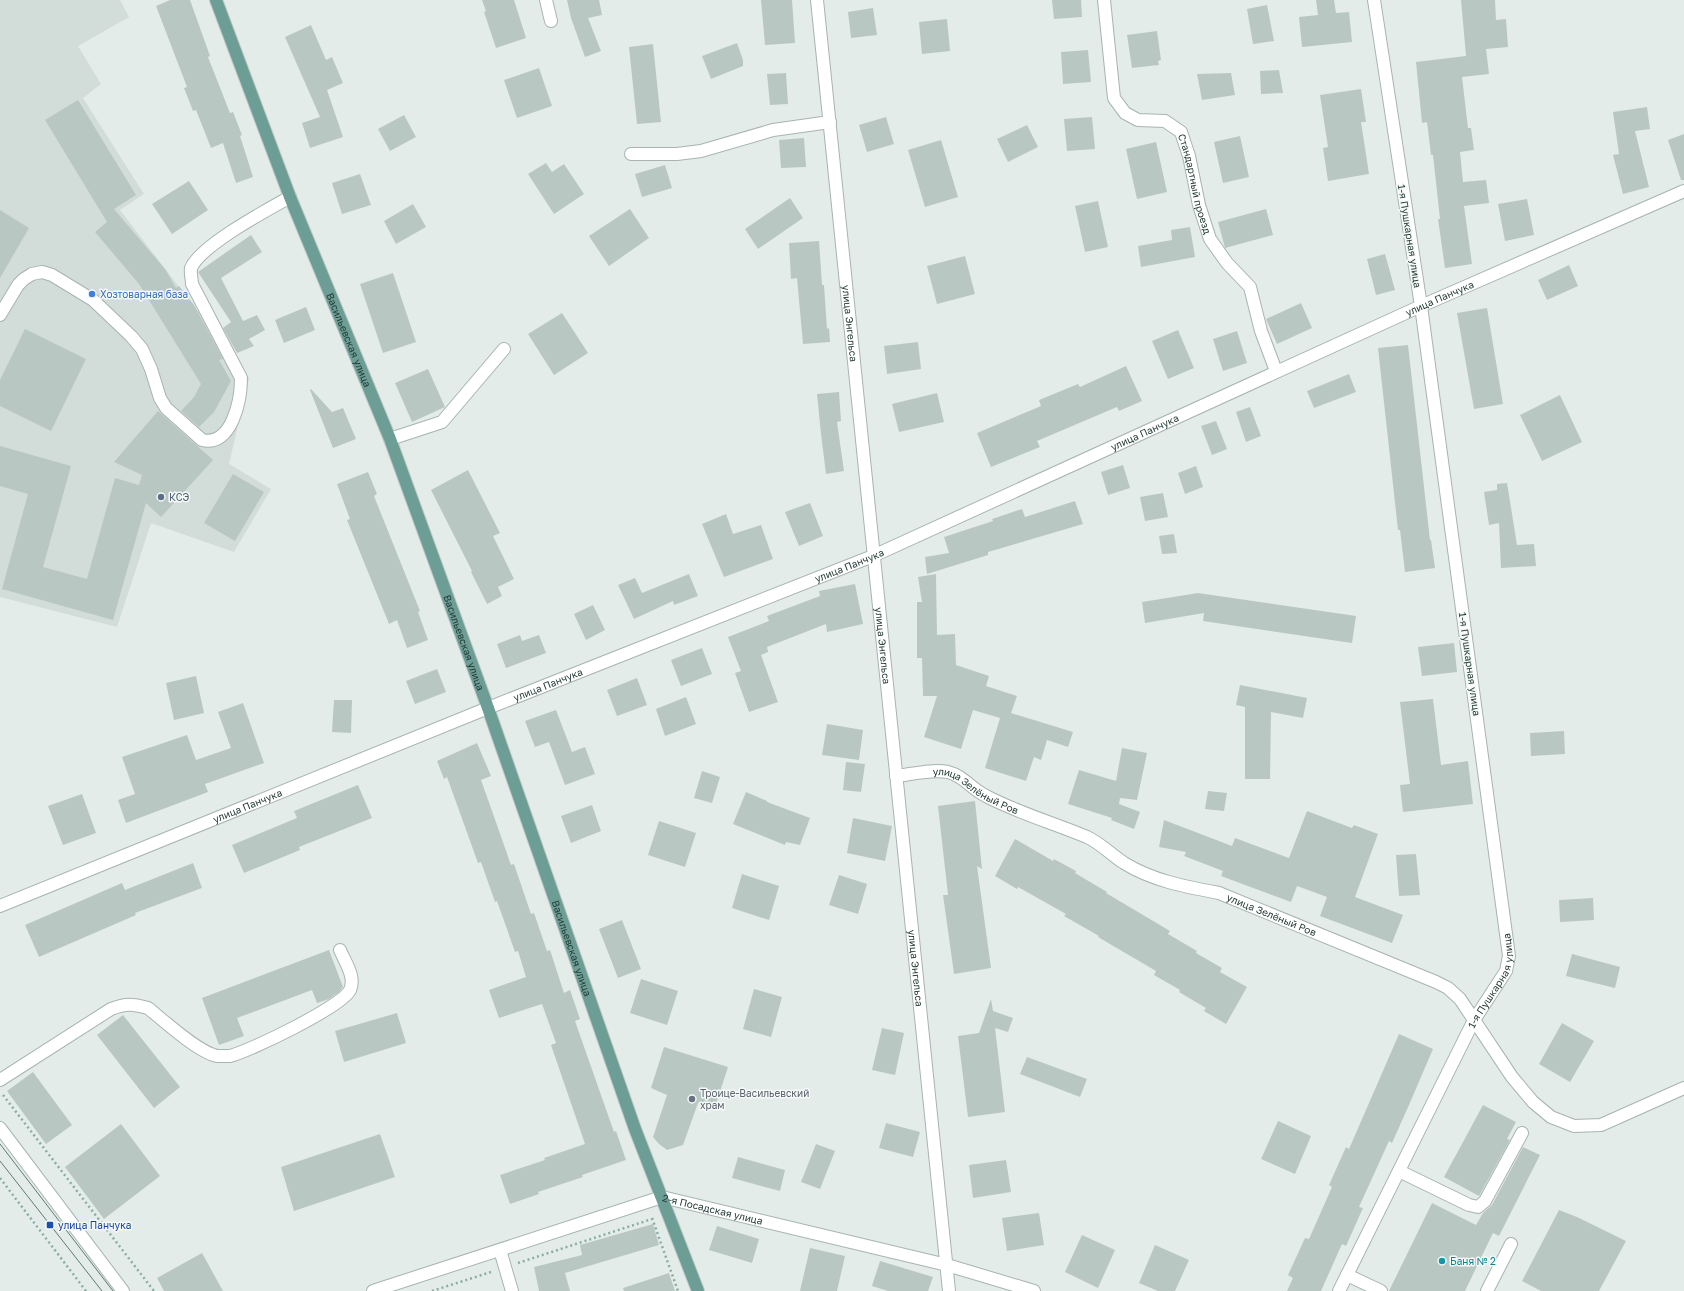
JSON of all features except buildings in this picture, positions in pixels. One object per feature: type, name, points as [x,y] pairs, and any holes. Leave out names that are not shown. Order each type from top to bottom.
[{"type":"main road","name":"Васильевская улица","points":[[216,0],[290,197],[390,439],[488,708],[635,1129],[698,1291]]},
{"type":"street","points":[[546,0],[551,21]]},
{"type":"street","name":"улица Энгельса","points":[[817,0],[949,1291]]},
{"type":"street","name":"Стандартный проезд","points":[[1104,0],[1114,98],[1125,113],[1138,120],[1165,121],[1181,132],[1189,156],[1199,205],[1210,238],[1227,263],[1250,287],[1261,331],[1276,371]]},
{"type":"street","name":"1-я Пушкарная улица","points":[[1339,1291],[1474,1020],[1506,971],[1509,956],[1421,306],[1374,0]]},
{"type":"street","points":[[631,154],[677,154],[701,151],[774,130],[830,122]]},
{"type":"street","name":"улица Панчука","points":[[0,906],[488,708],[873,556],[1276,371],[1684,191]]},
{"type":"street","points":[[0,315],[18,285],[24,279],[32,274],[42,272],[52,275],[92,300],[131,336],[142,349],[151,369],[160,398],[166,408],[202,440],[210,442],[216,440],[226,431],[235,415],[241,392],[241,378],[192,284],[191,270],[198,256],[248,220],[290,197]]},
{"type":"street","points":[[390,439],[442,422],[504,348]]},
{"type":"street","name":"улица Зелёный Ров","points":[[896,776],[935,771],[956,775],[965,779],[985,796],[1089,838],[1125,864],[1153,877],[1181,886],[1219,893],[1448,988],[1460,999],[1512,1077],[1533,1102],[1551,1117],[1574,1126],[1601,1125],[1684,1088]]},
{"type":"street","points":[[0,1080],[111,1009],[124,1004],[148,1008],[205,1052],[217,1056],[230,1056],[292,1030],[344,998],[350,990],[352,979],[340,950]]},
{"type":"street","points":[[1,1131],[123,1291]]},
{"type":"street","points":[[1399,1171],[1469,1205],[1478,1207],[1485,1201],[1522,1133]]},
{"type":"street","name":"2-я Посадская улица","points":[[373,1291],[662,1197],[947,1265],[1034,1291]]},
{"type":"street","points":[[1487,1291],[1511,1244]]},
{"type":"street","points":[[500,1250],[512,1291]]},
{"type":"street","points":[[1347,1275],[1381,1291]]},
{"type":"path","points":[[0,1091],[154,1291]]},
{"type":"path","points":[[0,1178],[86,1291]]},
{"type":"path","points":[[646,1203],[678,1291]]},
{"type":"path","points":[[432,1291],[652,1219]]},
{"type":"shaded area","name":"Хозтоварная база","points":[[0,0],[120,0],[129,17],[78,46],[101,84],[83,98],[144,194],[120,210],[249,378],[229,464],[271,489],[234,552],[151,523],[117,627],[0,597]]},
{"type":"tram line","points":[[0,1144],[113,1291]]},
{"type":"tram line","points":[[0,1161],[102,1291]]},
{"type":"place","name":"Хозтоварная база","points":[[92,294]]},
{"type":"place","name":"КСЭ","points":[[161,497]]},
{"type":"place","name":"Троице-Васильевский храм","points":[[692,1099]]},
{"type":"place","name":"улица Панчука","points":[[50,1225]]},
{"type":"place","name":"Баня № 2","points":[[1442,1261]]}]
